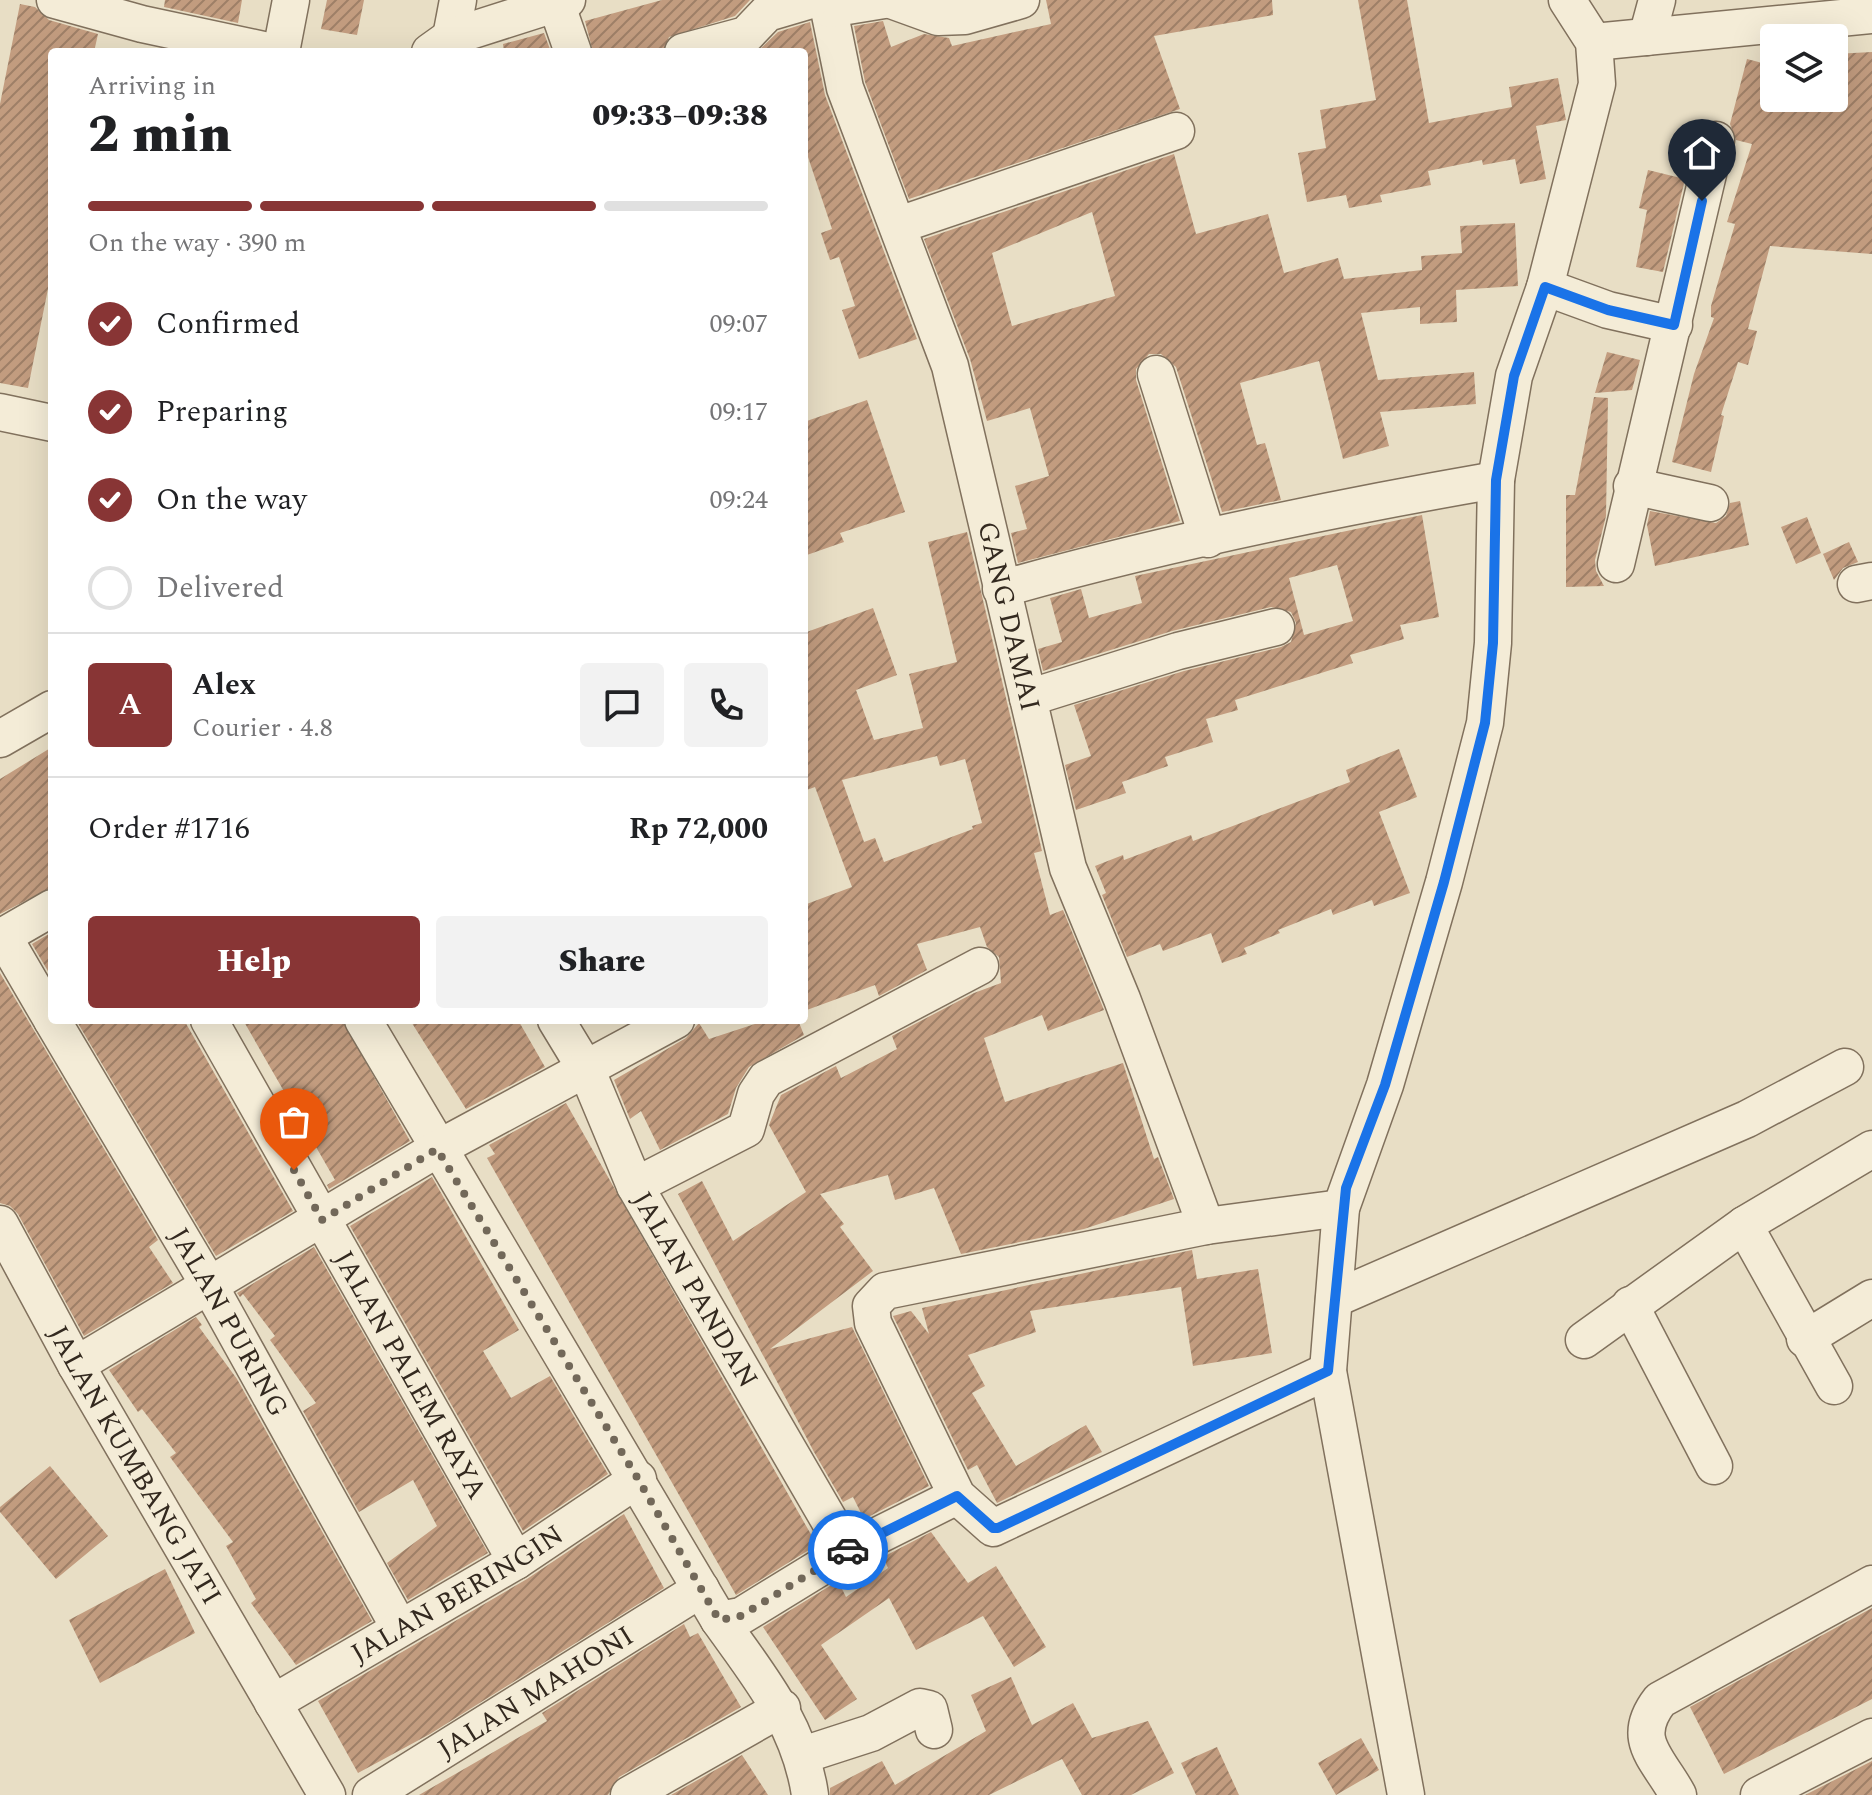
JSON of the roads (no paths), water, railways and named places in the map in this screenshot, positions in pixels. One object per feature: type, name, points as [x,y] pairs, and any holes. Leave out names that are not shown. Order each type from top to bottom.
[{"type":"street","points":[[55,0],[142,25],[254,48]]},
{"type":"street","points":[[282,48],[291,0]]},
{"type":"street","points":[[698,48],[746,35],[767,13],[822,3],[884,0]]},
{"type":"street","points":[[891,0],[938,17],[965,16],[1021,0]]},
{"type":"street","points":[[1406,1795],[1328,1371],[1341,1208],[1389,1070],[1444,882],[1485,723],[1493,643],[1496,480],[1514,376],[1545,287],[1597,84],[1594,42],[1567,0]]},
{"type":"street","points":[[1647,37],[1657,0]]},
{"type":"street","points":[[456,34],[562,2],[572,48]]},
{"type":"street","name":"GANG DAMAI","points":[[822,3],[845,88],[950,366],[1068,868],[1122,999],[1206,1226]]},
{"type":"street","points":[[1594,42],[1872,15]]},
{"type":"street","points":[[899,225],[1176,131]]},
{"type":"street","points":[[1616,564],[1716,140]]},
{"type":"street","points":[[1545,287],[1608,310],[1674,325]]},
{"type":"street","points":[[1156,374],[1208,539]]},
{"type":"street","points":[[0,412],[48,422]]},
{"type":"street","points":[[1001,589],[1093,563],[1208,539],[1299,514],[1496,480]]},
{"type":"street","points":[[1632,486],[1710,503]]},
{"type":"street","points":[[1028,698],[1150,659],[1276,627]]},
{"type":"street","points":[[0,739],[48,711]]},
{"type":"street","points":[[1,937],[48,910]]},
{"type":"street","name":"JALAN PURING","points":[[1,937],[48,1013]]},
{"type":"street","points":[[635,1186],[746,1129],[756,1094],[766,1079],[980,966]]},
{"type":"street","name":"JALAN PURING","points":[[54,1024],[209,1285],[399,1627]]},
{"type":"street","name":"JALAN PALEM RAYA","points":[[211,1024],[516,1561]]},
{"type":"street","points":[[365,1024],[719,1620],[782,1708],[803,1755],[810,1795]]},
{"type":"street","name":"JALAN PANDAN","points":[[558,1024],[587,1071],[635,1186],[847,1551]]},
{"type":"street","points":[[76,1365],[437,1149],[587,1071],[669,1024]]},
{"type":"street","points":[[1334,1299],[1747,1119],[1845,1067]]},
{"type":"street","points":[[1584,1340],[1744,1225],[1872,1149]]},
{"type":"street","points":[[1328,1371],[996,1528],[957,1496],[873,1323],[871,1306],[876,1297],[885,1291],[1206,1226],[1341,1208]]},
{"type":"street","name":"JALAN KUMBANG JATI","points":[[0,1224],[76,1365],[327,1795]]},
{"type":"street","points":[[1744,1225],[1834,1386]]},
{"type":"street","points":[[1805,1339],[1872,1298]]},
{"type":"street","points":[[1630,1305],[1714,1466]]},
{"type":"street","name":"JALAN BERINGIN","points":[[273,1703],[516,1561],[638,1479]]},
{"type":"street","points":[[719,1620],[741,1616],[847,1551],[957,1496]]},
{"type":"street","points":[[1678,1795],[1648,1747],[1644,1732],[1646,1719],[1660,1700],[1872,1584]]},
{"type":"street","name":"JALAN MAHONI","points":[[371,1795],[701,1589]]},
{"type":"street","points":[[803,1755],[871,1733],[920,1707],[929,1709],[934,1730]]},
{"type":"street","points":[[629,1795],[782,1708]]},
{"type":"street","points":[[1759,1795],[1872,1737]]}]
